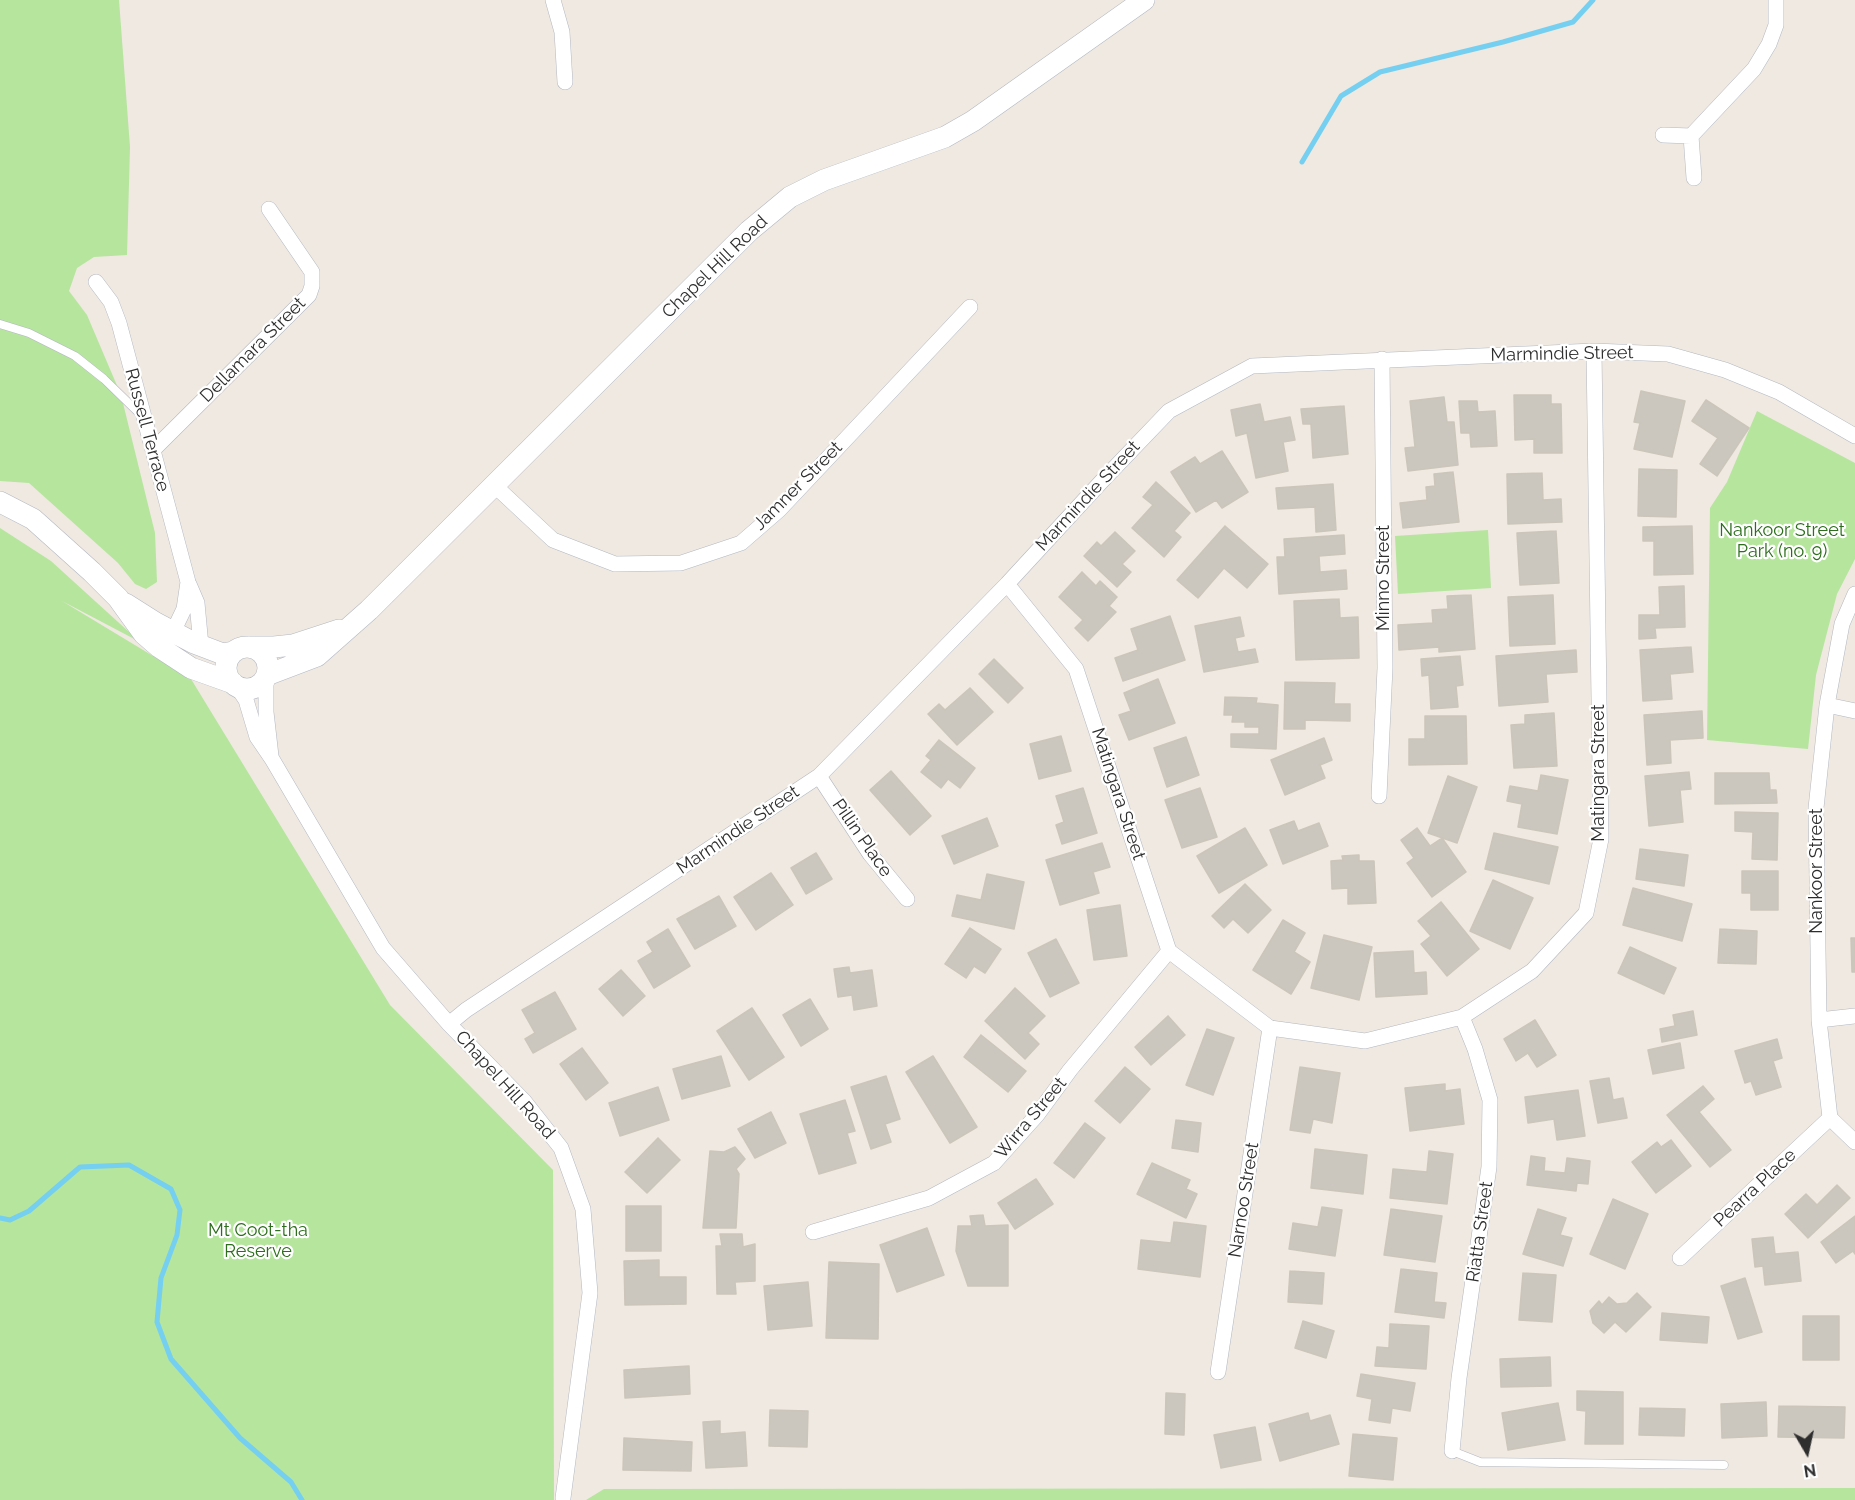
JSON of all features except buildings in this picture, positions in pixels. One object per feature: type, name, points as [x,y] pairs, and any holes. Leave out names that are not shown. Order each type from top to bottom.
[{"type":"main road","name":"Chapel Hill Road","points":[[266,676],[317,656],[369,610],[748,231],[790,197],[824,180],[945,137],[973,121],[1144,0]]},
{"type":"main road","points":[[0,502],[33,519],[118,598],[137,626],[152,641],[179,661],[198,671],[246,688],[259,685],[266,676],[268,664],[259,650],[241,649],[223,654],[201,646],[173,632],[118,598]]},
{"type":"main road","name":"Chapel Hill Road","points":[[241,649],[300,643],[351,626]]},
{"type":"main road","points":[[173,632],[176,649],[198,671]]},
{"type":"main road","points":[[234,684],[227,675],[226,666],[228,660],[241,649]]},
{"type":"street","points":[[553,0],[562,32],[565,82]]},
{"type":"street","points":[[1695,178],[1691,136],[1754,69],[1769,44],[1776,25],[1776,0]]},
{"type":"street","points":[[1663,135],[1691,136]]},
{"type":"street","name":"Dellamara Street","points":[[153,450],[309,295],[312,286],[312,272],[269,208]]},
{"type":"street","name":"Russell Terrace","points":[[96,282],[109,298],[116,315],[188,582],[198,608],[201,646]]},
{"type":"street","name":"Jamner Street","points":[[494,485],[553,540],[615,564],[681,563],[741,543],[779,510],[970,307]]},
{"type":"street","name":"Marmindie Street","points":[[449,1024],[466,1010],[819,776],[1007,584],[1169,411],[1252,366],[1594,351],[1668,354],[1725,370],[1779,392],[1855,436]]},
{"type":"street","name":"Matingara Street","points":[[1007,584],[1076,669],[1169,951],[1270,1028],[1365,1041],[1462,1017],[1532,971],[1586,913],[1601,839],[1594,351]]},
{"type":"street","name":"Minno Street","points":[[1379,796],[1385,668],[1382,359]]},
{"type":"street","name":"Russell Terrace","points":[[173,632],[184,609],[188,582]]},
{"type":"street","name":"Nankoor Street","points":[[1830,1118],[1819,1020],[1816,808],[1827,705],[1842,624],[1855,594]]},
{"type":"street","name":"Chapel Hill Road","points":[[266,676],[266,712],[272,759]]},
{"type":"street","name":"Chapel Hill Road","points":[[234,684],[246,700],[255,733],[383,948],[449,1024],[524,1101],[561,1148],[583,1209],[590,1293],[563,1498]]},
{"type":"street","points":[[1827,705],[1855,711]]},
{"type":"street","name":"Pillin Place","points":[[819,776],[870,854],[907,899]]},
{"type":"street","name":"Wirra Street","points":[[813,1232],[929,1198],[994,1163],[1037,1116],[1070,1071],[1169,951]]},
{"type":"street","points":[[1819,1020],[1855,1016]]},
{"type":"street","name":"Riatta Street","points":[[1452,1451],[1459,1377],[1489,1167],[1490,1100],[1462,1017]]},
{"type":"street","name":"Narnoo Street","points":[[1218,1372],[1270,1028]]},
{"type":"street","points":[[1830,1118],[1855,1142]]},
{"type":"street","name":"Pearra Place","points":[[1680,1258],[1830,1118]]},
{"type":"lane","points":[[0,324],[29,333],[75,356],[104,379],[145,419]]},
{"type":"lane","points":[[1452,1451],[1480,1462],[1724,1465]]},
{"type":"green space","points":[[0,0],[119,0],[130,147],[127,255],[94,257],[77,268],[69,291],[87,315],[121,395],[155,533],[157,582],[146,589],[135,584],[118,563],[29,483],[0,481]]},
{"type":"green space","name":"Nankoor Street Park (no. 9)","points":[[1757,411],[1855,463],[1855,559],[1837,594],[1816,675],[1808,749],[1707,740],[1710,508],[1727,482]]},
{"type":"green space","name":"Mt Coot-tha Reserve","points":[[0,528],[51,561],[140,642],[62,601],[191,679],[390,1005],[553,1170],[554,1500],[0,1500]]},
{"type":"green space","points":[[1488,530],[1491,588],[1398,594],[1395,536]]},
{"type":"green space","points":[[1855,1488],[1855,1500],[586,1500],[604,1489]]},
{"type":"waterway","points":[[1302,162],[1341,96],[1380,72],[1503,42],[1573,22],[1593,0]]},
{"type":"waterway","points":[[0,1218],[10,1220],[29,1211],[80,1167],[129,1165],[171,1189],[180,1210],[177,1235],[161,1278],[157,1322],[171,1359],[240,1438],[291,1482],[302,1500]]}]
